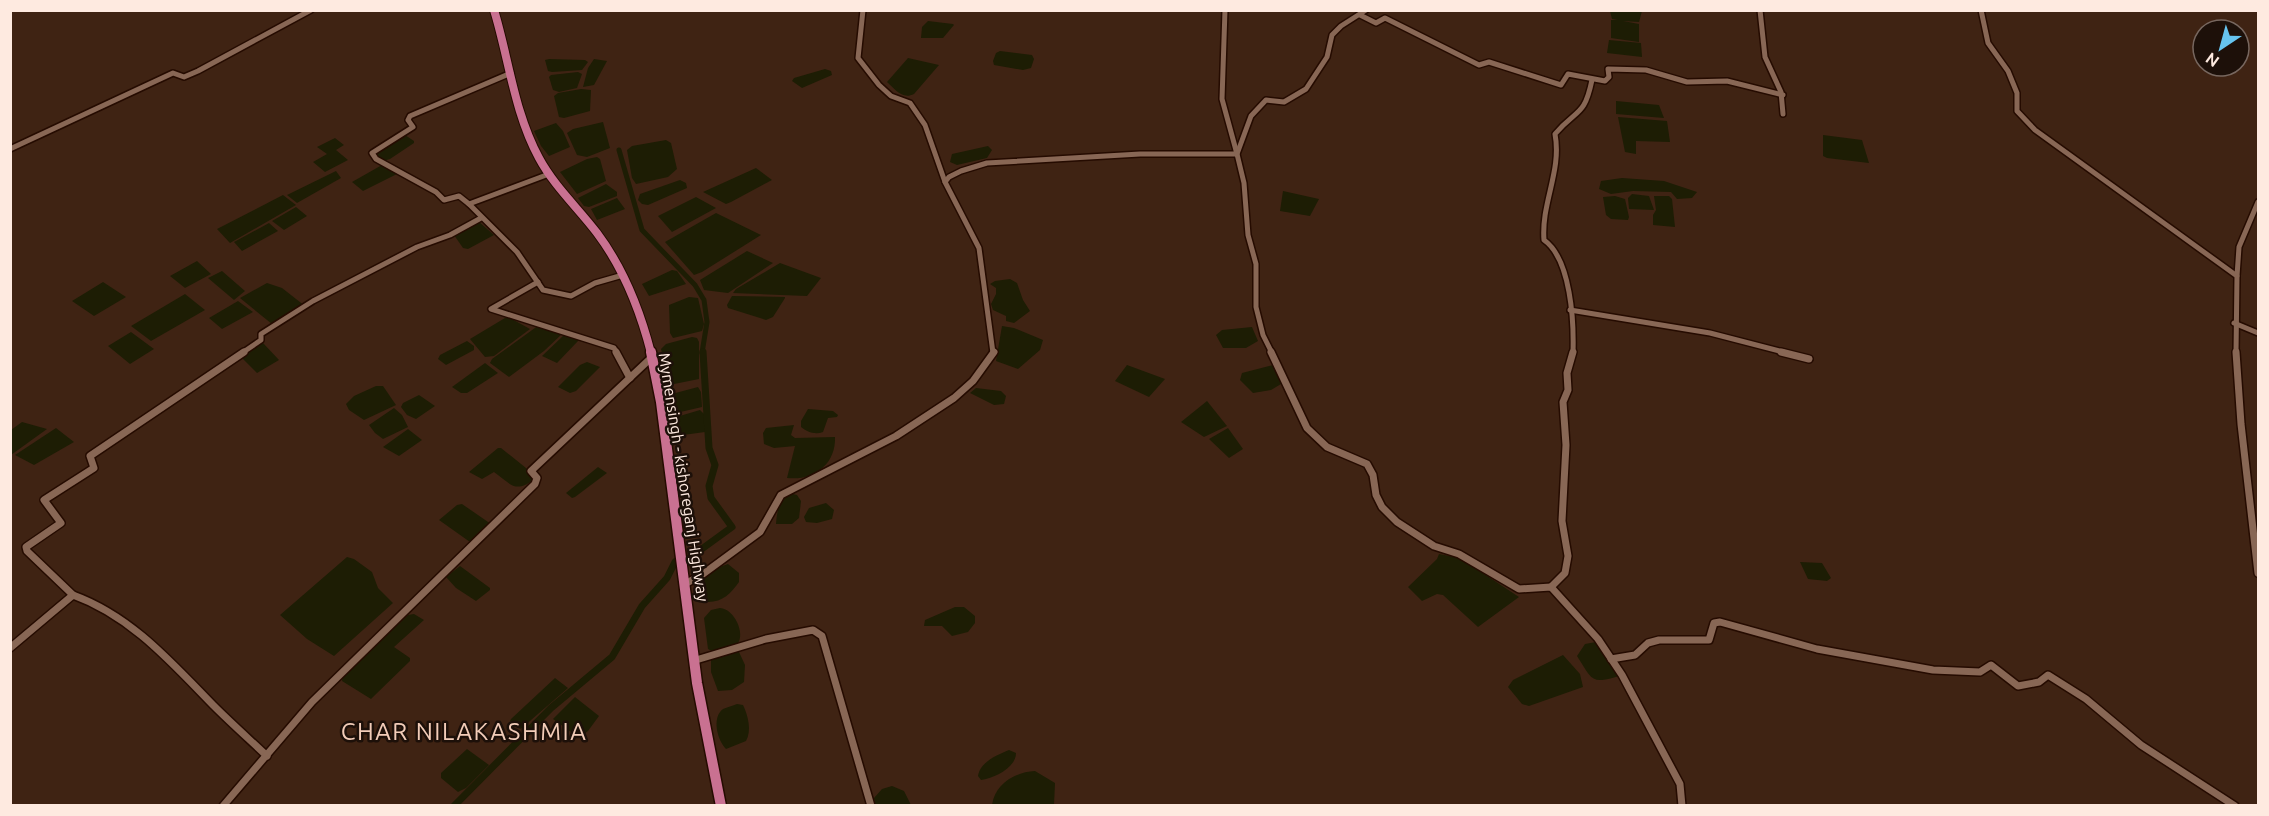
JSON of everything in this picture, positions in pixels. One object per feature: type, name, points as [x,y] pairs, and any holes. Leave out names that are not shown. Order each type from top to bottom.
[{"type":"main road","name":"Mymensingh - kishoreganj Highway","points":[[494,10],[526,131],[549,174],[598,234],[623,274],[632,292],[652,357],[708,741],[721,806]]},
{"type":"street","points":[[10,148],[173,73],[184,77],[198,72],[310,10]]},
{"type":"street","points":[[685,584],[703,574],[760,532],[781,495],[854,460],[954,398],[982,369],[994,351],[979,248],[945,182],[925,124],[910,103],[891,96],[879,86],[858,58],[863,10]]},
{"type":"street","points":[[1225,10],[1222,99],[1244,183],[1248,235],[1256,264],[1256,307],[1263,335],[1307,428],[1327,447],[1367,464],[1373,475],[1376,495],[1382,507],[1397,522],[1434,546],[1459,554],[1519,589],[1551,587],[1565,573],[1568,556],[1562,521],[1566,445],[1563,402],[1568,390],[1567,373],[1573,352],[1570,294],[1554,247],[1544,240],[1542,230],[1551,184],[1559,161],[1559,146],[1555,134],[1561,125],[1578,114],[1587,103],[1592,80]]},
{"type":"street","points":[[1760,10],[1765,57],[1783,95],[1785,106],[1783,114]]},
{"type":"street","points":[[1981,10],[1988,43],[2008,71],[2017,93],[2017,111],[2035,130],[2127,199],[2237,276]]},
{"type":"street","points":[[1237,154],[1248,122],[1258,106],[1266,100],[1284,102],[1306,89],[1327,57],[1332,35],[1341,26],[1363,13],[1376,23],[1385,18],[1434,45],[1479,65],[1489,62],[1561,85],[1568,74],[1605,81],[1609,77],[1608,69],[1646,70],[1687,82],[1727,81],[1783,95]]},
{"type":"street","points":[[511,73],[410,116],[408,120],[413,127],[372,153],[376,159],[426,186],[444,200],[459,196],[469,204],[517,252],[543,290],[571,296],[595,283],[623,274]]},
{"type":"street","points":[[945,182],[949,177],[961,171],[987,163],[1140,154],[1237,154]]},
{"type":"street","points":[[469,204],[549,174]]},
{"type":"street","points":[[2259,202],[2239,247],[2234,323],[2238,417],[2259,573]]},
{"type":"street","points":[[267,756],[214,706],[164,653],[91,599],[73,595],[27,551],[26,547],[61,523],[44,500],[94,468],[90,456],[261,340],[261,334],[273,326],[313,301],[417,247],[450,235],[481,218]]},
{"type":"street","points":[[538,282],[491,309],[614,348],[630,378]]},
{"type":"street","points":[[1570,310],[1710,333],[1809,359]]},
{"type":"street","points":[[2234,323],[2259,333]]},
{"type":"street","points":[[223,806],[312,702],[535,484],[537,478],[531,471],[652,357]]},
{"type":"street","points":[[1551,587],[1598,639],[1611,659],[1680,784],[1682,806]]},
{"type":"street","points":[[10,648],[73,595]]},
{"type":"street","points":[[1611,659],[1635,655],[1648,643],[1659,640],[1709,640],[1714,623],[1720,622],[1817,649],[1933,670],[1980,672],[1991,665],[2018,686],[2039,682],[2048,675],[2086,699],[2141,745],[2235,806]]},
{"type":"street","points":[[696,660],[766,639],[813,630],[822,636],[871,806]]},
{"type":"shaded area","points":[[1610,11],[1642,11],[1639,22],[1623,21],[1639,24],[1639,42],[1611,38],[1611,20],[1618,20],[1612,19]]},
{"type":"shaded area","points":[[928,21],[954,25],[943,38],[921,38],[922,27]]},
{"type":"shaded area","points":[[1609,40],[1641,43],[1642,57],[1607,53]]},
{"type":"shaded area","points":[[1000,51],[1032,55],[1034,59],[1031,68],[1023,70],[994,65],[996,53]]},
{"type":"shaded area","points":[[908,58],[939,65],[914,94],[906,96],[887,82]]},
{"type":"shaded area","points":[[594,59],[607,61],[594,85],[583,87],[588,68]]},
{"type":"shaded area","points":[[545,60],[588,62],[582,70],[552,72],[548,71]]},
{"type":"shaded area","points":[[825,69],[831,71],[832,75],[802,88],[792,81],[794,78]]},
{"type":"shaded area","points":[[578,72],[582,74],[577,88],[559,92],[553,90],[549,77],[551,75]]},
{"type":"shaded area","points":[[581,89],[591,90],[590,111],[564,118],[559,117],[554,96],[558,93]]},
{"type":"shaded area","points":[[1616,101],[1659,105],[1664,118],[1616,114]]},
{"type":"shaded area","points":[[1618,117],[1667,121],[1670,142],[1636,141],[1636,154],[1625,152]]},
{"type":"shaded area","points":[[603,122],[610,148],[587,157],[577,155],[567,133],[573,129]]},
{"type":"shaded area","points":[[556,123],[563,131],[570,147],[549,156],[534,131]]},
{"type":"shaded area","points":[[405,135],[414,143],[390,159],[383,161],[374,153]]},
{"type":"shaded area","points":[[1823,135],[1862,140],[1869,163],[1823,156]]},
{"type":"shaded area","points":[[335,138],[344,145],[336,150],[348,160],[325,172],[313,162],[327,154],[317,147]]},
{"type":"shaded area","points":[[666,140],[671,143],[677,169],[668,177],[636,184],[632,178],[627,150],[632,146]]},
{"type":"shaded area","points":[[988,146],[992,150],[987,158],[957,165],[950,162],[952,154]]},
{"type":"shaded area","points":[[597,157],[600,159],[606,181],[577,194],[560,172],[587,159]]},
{"type":"shaded area","points":[[382,165],[397,174],[363,191],[352,182]]},
{"type":"shaded area","points":[[756,168],[772,180],[731,202],[726,204],[703,192]]},
{"type":"shaded area","points":[[336,171],[341,178],[297,203],[287,195]]},
{"type":"shaded area","points":[[1622,178],[1664,181],[1697,192],[1692,198],[1677,199],[1671,192],[1633,191],[1611,194],[1599,189],[1601,181]]},
{"type":"shaded area","points":[[680,180],[686,183],[687,188],[648,205],[638,200],[640,194]]},
{"type":"shaded area","points":[[606,184],[617,192],[617,196],[589,207],[584,206],[578,198]]},
{"type":"shaded area","points":[[1283,191],[1319,199],[1310,216],[1280,211]]},
{"type":"shaded area","points":[[1632,194],[1649,196],[1654,210],[1629,209],[1628,198]]},
{"type":"shaded area","points":[[283,195],[296,205],[230,243],[217,229]]},
{"type":"shaded area","points":[[1615,196],[1625,199],[1628,220],[1611,219],[1606,215],[1603,197]]},
{"type":"shaded area","points":[[1654,196],[1669,196],[1672,199],[1675,227],[1653,225],[1653,215],[1656,210]]},
{"type":"shaded area","points":[[696,197],[716,208],[672,232],[658,216]]},
{"type":"shaded area","points":[[617,198],[625,209],[597,220],[591,209]]},
{"type":"shaded area","points":[[296,207],[307,216],[284,230],[272,221]]},
{"type":"shaded area","points":[[716,213],[761,235],[694,275],[665,242]]},
{"type":"shaded area","points":[[478,221],[494,235],[468,249],[463,248],[454,235]]},
{"type":"shaded area","points":[[269,223],[278,231],[242,251],[234,242]]},
{"type":"shaded area","points":[[747,251],[773,263],[728,293],[704,290],[700,280]]},
{"type":"shaded area","points":[[197,261],[211,274],[185,288],[170,276]]},
{"type":"shaded area","points":[[780,263],[821,278],[807,296],[733,293],[736,289]]},
{"type":"shaded area","points":[[672,270],[677,271],[686,284],[649,296],[642,284]]},
{"type":"shaded area","points":[[222,271],[245,291],[234,300],[208,278]]},
{"type":"shaded area","points":[[1010,279],[1017,283],[1030,311],[1014,323],[1006,321],[1006,316],[993,310],[991,304],[996,288],[990,284]]},
{"type":"shaded area","points":[[103,282],[126,297],[94,316],[72,301]]},
{"type":"shaded area","points":[[267,283],[282,288],[305,306],[272,324],[240,298]]},
{"type":"shaded area","points":[[185,294],[205,310],[151,341],[131,326]]},
{"type":"shaded area","points":[[732,296],[785,298],[773,317],[766,320],[728,308],[727,305]]},
{"type":"shaded area","points":[[689,297],[698,298],[704,324],[702,331],[673,338],[670,333],[669,305]]},
{"type":"shaded area","points":[[238,301],[253,312],[222,329],[209,318]]},
{"type":"shaded area","points":[[505,318],[510,318],[530,329],[494,356],[485,357],[470,339]]},
{"type":"shaded area","points":[[539,325],[562,334],[544,351],[509,377],[490,363],[492,359]]},
{"type":"shaded area","points":[[1002,326],[1014,328],[1043,340],[1040,350],[1018,369],[996,361]]},
{"type":"shaded area","points":[[1252,327],[1258,341],[1246,348],[1223,348],[1216,335],[1222,330]]},
{"type":"shaded area","points":[[131,332],[154,349],[130,364],[108,346]]},
{"type":"shaded area","points":[[564,335],[579,340],[557,363],[542,356]]},
{"type":"shaded area","points":[[692,337],[697,338],[699,342],[699,379],[674,384],[667,374],[661,349],[666,344]]},
{"type":"shaded area","points":[[467,341],[474,346],[474,350],[446,365],[438,359],[440,355]]},
{"type":"shaded area","points":[[263,343],[279,360],[257,373],[240,356]]},
{"type":"shaded area","points":[[587,362],[600,367],[576,391],[570,393],[558,387],[580,365]]},
{"type":"shaded area","points":[[485,363],[498,373],[467,393],[461,393],[452,387]]},
{"type":"shaded area","points":[[1127,365],[1165,379],[1149,397],[1115,381]]},
{"type":"shaded area","points":[[1273,365],[1281,384],[1271,390],[1253,393],[1240,380],[1242,373]]},
{"type":"shaded area","points":[[376,386],[383,386],[396,405],[364,420],[349,410],[346,404],[354,396]]},
{"type":"shaded area","points":[[698,387],[701,392],[702,407],[676,413],[672,411],[668,395]]},
{"type":"shaded area","points":[[976,388],[1001,391],[1006,396],[1004,404],[994,405],[970,393]]},
{"type":"shaded area","points":[[419,395],[435,406],[416,419],[407,415],[401,407],[403,403]]},
{"type":"shaded area","points":[[1207,401],[1227,426],[1204,437],[1181,422]]},
{"type":"shaded area","points":[[394,408],[402,415],[408,427],[383,439],[369,425]]},
{"type":"shaded area","points":[[808,409],[833,411],[838,415],[828,418],[823,432],[811,432],[801,427],[801,421]]},
{"type":"shaded area","points":[[700,410],[706,416],[705,432],[676,436],[673,418]]},
{"type":"shaded area","points":[[22,422],[47,429],[11,455],[11,430]]},
{"type":"shaded area","points":[[794,425],[791,435],[795,438],[835,437],[834,447],[827,463],[814,474],[787,478],[795,446],[774,448],[764,444],[763,433],[766,428]]},
{"type":"shaded area","points":[[56,428],[74,442],[34,465],[15,455]]},
{"type":"shaded area","points":[[1228,428],[1243,449],[1229,458],[1209,439]]},
{"type":"shaded area","points":[[408,429],[422,440],[399,456],[383,447]]},
{"type":"shaded area","points":[[498,448],[526,468],[533,476],[533,480],[517,487],[494,472],[482,479],[469,472]]},
{"type":"shaded area","points":[[598,467],[607,473],[575,497],[572,498],[566,493]]},
{"type":"shaded area","points":[[793,494],[797,495],[801,501],[799,518],[792,524],[776,524],[782,501]]},
{"type":"shaded area","points":[[826,503],[834,510],[832,519],[817,523],[806,522],[804,517],[809,508]]},
{"type":"shaded area","points":[[462,504],[491,524],[470,542],[439,520],[457,505]]},
{"type":"shaded area","points":[[1439,554],[1460,558],[1519,597],[1478,627],[1443,595],[1437,594],[1422,601],[1408,587],[1437,559]]},
{"type":"shaded area","points":[[347,557],[354,559],[372,572],[378,588],[393,603],[334,656],[307,639],[280,615]]},
{"type":"shaded area","points":[[1800,562],[1822,563],[1831,578],[1827,581],[1808,579]]},
{"type":"shaded area","points":[[728,564],[739,573],[739,582],[726,596],[708,602],[700,593],[702,582],[717,568]]},
{"type":"shaded area","points":[[460,566],[490,588],[476,601],[456,588],[446,577]]},
{"type":"shaded area","points":[[955,607],[964,607],[975,616],[975,623],[968,632],[952,636],[942,626],[924,626],[925,620]]},
{"type":"shaded area","points":[[725,609],[734,617],[739,628],[740,639],[733,646],[714,652],[708,649],[704,618],[711,610]]},
{"type":"shaded area","points":[[414,614],[424,620],[394,647],[410,658],[410,661],[371,699],[342,681],[343,676],[408,615]]},
{"type":"shaded area","points":[[1596,642],[1619,676],[1597,680],[1589,675],[1577,656],[1585,644]]},
{"type":"shaded area","points":[[734,650],[739,652],[745,665],[744,682],[732,690],[718,691],[711,672],[711,660]]},
{"type":"shaded area","points":[[1563,655],[1580,674],[1583,687],[1529,706],[1522,704],[1508,687],[1513,680]]},
{"type":"shaded area","points":[[555,678],[568,688],[520,729],[510,721],[511,719]]},
{"type":"shaded area","points":[[575,697],[599,716],[588,731],[579,738],[553,719]]},
{"type":"shaded area","points":[[737,704],[743,705],[746,713],[749,723],[748,737],[746,741],[726,749],[718,735],[717,718],[723,709]]},
{"type":"shaded area","points":[[467,749],[489,765],[466,788],[458,792],[441,778],[441,773]]},
{"type":"shaded area","points":[[1009,750],[1016,753],[1008,768],[998,775],[981,780],[978,776],[982,767],[994,757]]},
{"type":"shaded area","points":[[1035,771],[1055,783],[1054,805],[992,805],[997,791],[1007,780]]},
{"type":"shaded area","points":[[892,786],[904,791],[911,805],[875,805],[874,798],[882,789]]},
{"type":"waterway","points":[[619,150],[642,230],[695,285],[704,300],[707,322],[702,353]]},
{"type":"waterway","points":[[688,559],[732,527],[711,498],[709,486],[715,465],[709,448],[703,352]]},
{"type":"waterway","points":[[454,806],[551,708],[612,657],[642,606],[667,578],[675,562]]},
{"type":"district","name":"CHAR NILAKASHMIA","points":[[464,732]]}]
